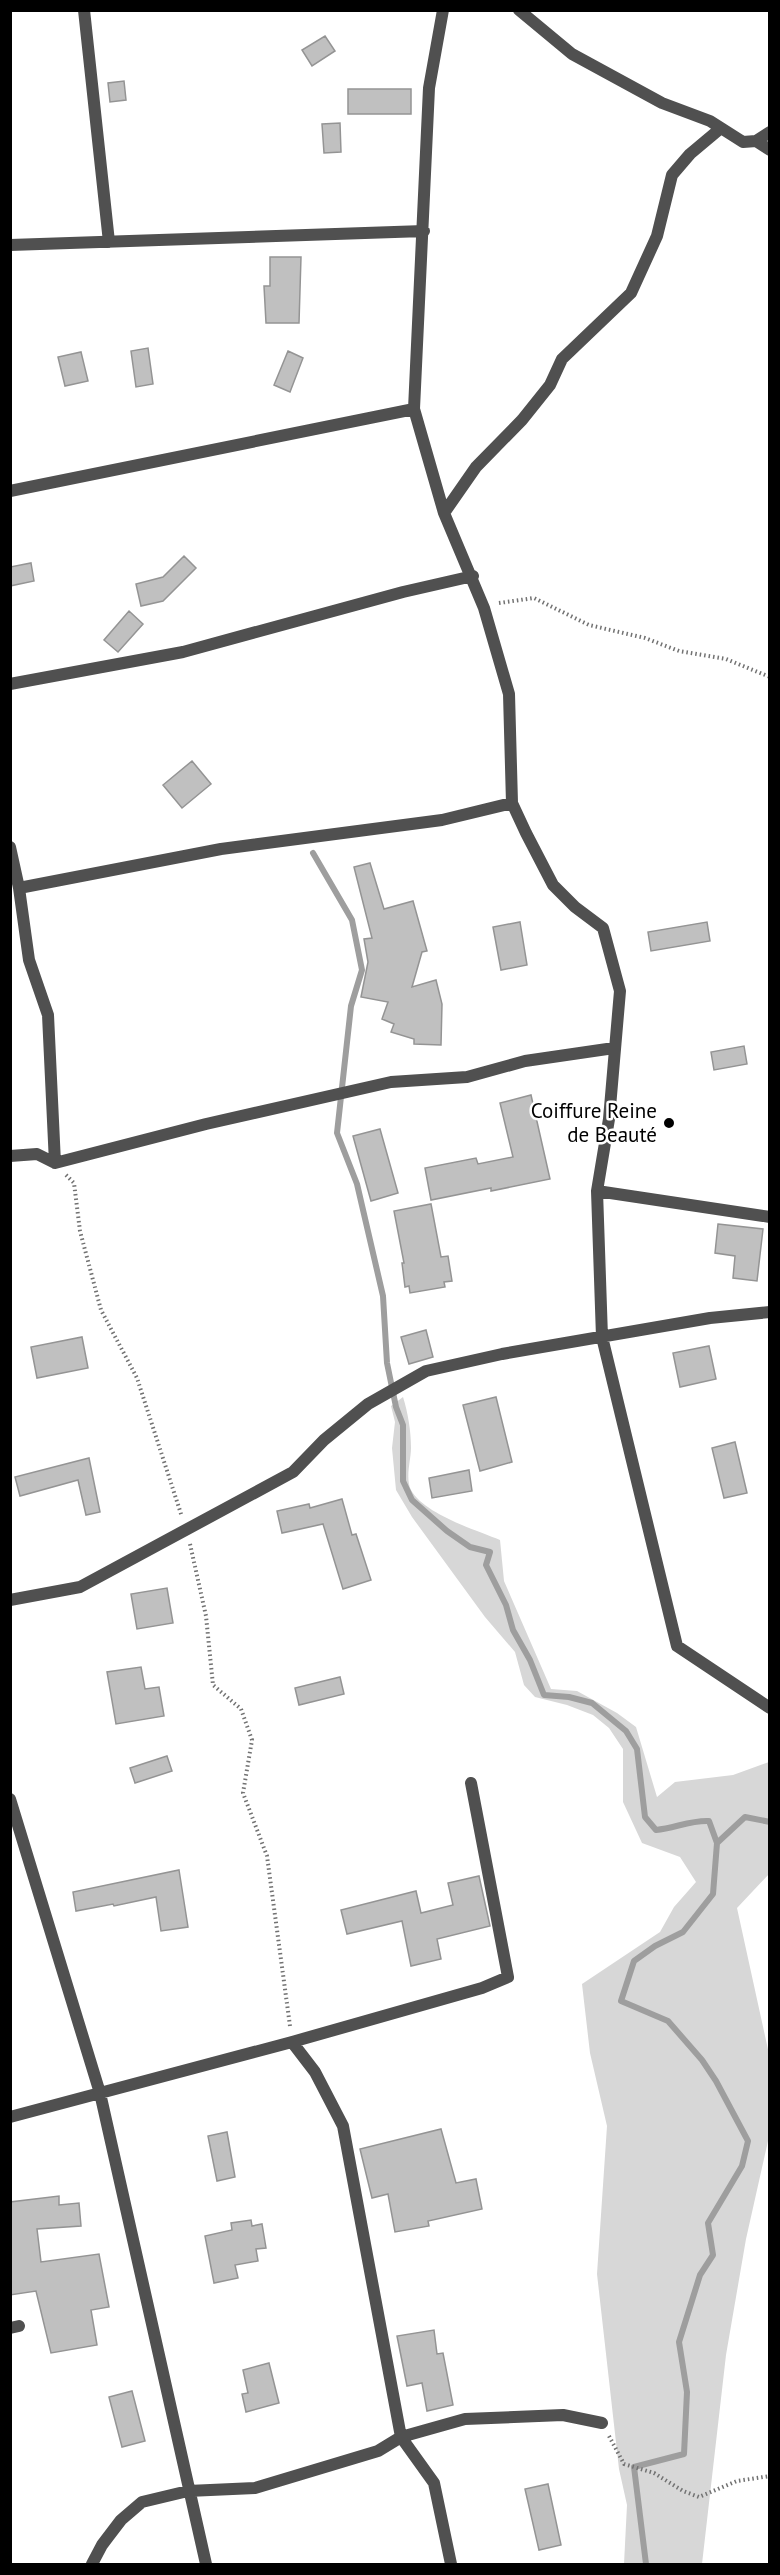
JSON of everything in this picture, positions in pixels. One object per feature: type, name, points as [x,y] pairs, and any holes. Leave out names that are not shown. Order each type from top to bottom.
[{"type":"street","points":[[84,10],[109,242]]},
{"type":"street","points":[[443,10],[429,88],[414,409],[444,513],[473,576],[508,693],[512,803],[553,885],[575,907],[603,928],[620,991],[609,1119],[597,1191],[602,1337],[677,1646],[762,1705],[770,1708]]},
{"type":"street","points":[[519,10],[572,54],[662,103],[710,121],[743,142],[756,141],[770,132]]},
{"type":"street","points":[[444,513],[476,467],[522,420],[550,385],[562,359],[631,293],[657,236],[672,175],[690,154],[721,128]]},
{"type":"street","points":[[756,141],[770,150]]},
{"type":"street","points":[[10,245],[424,231]]},
{"type":"street","points":[[10,491],[414,409]]},
{"type":"street","points":[[10,684],[183,652],[403,592],[473,576]]},
{"type":"street","points":[[19,888],[221,849],[442,820],[512,803]]},
{"type":"street","points":[[10,847],[19,888],[29,960],[48,1015],[55,1163]]},
{"type":"street","points":[[10,1156],[37,1154],[55,1163],[391,1082],[467,1077],[525,1061],[614,1048]]},
{"type":"street","points":[[597,1191],[770,1217]]},
{"type":"street","points":[[10,1600],[80,1587],[293,1472],[324,1440],[391,1389],[426,1371],[502,1354],[710,1318],[770,1312]]},
{"type":"street","points":[[10,2117],[292,2042],[482,1988],[508,1977],[471,1783]]},
{"type":"street","points":[[10,1799],[100,2093],[206,2565]]},
{"type":"street","points":[[292,2042],[315,2072],[343,2126],[401,2437],[434,2483],[451,2565]]},
{"type":"street","points":[[92,2565],[102,2546],[121,2520],[142,2502],[188,2491],[255,2488],[378,2451],[401,2437],[465,2419],[563,2415],[602,2423]]},
{"type":"path","points":[[484,608],[506,601],[534,598],[589,626],[645,638],[679,651],[726,659],[770,677]]},
{"type":"path","points":[[55,1163],[74,1183],[80,1231],[101,1310],[137,1378],[186,1529],[206,1616],[213,1685],[241,1709],[252,1740],[243,1793],[267,1856],[292,2042]]},
{"type":"path","points":[[602,2423],[624,2464],[654,2473],[683,2492],[699,2497],[738,2481],[770,2476]]},
{"type":"shaded area","points":[[403,1397],[410,1435],[411,1453],[408,1475],[411,1490],[427,1507],[439,1514],[500,1540],[504,1581],[551,1689],[577,1691],[617,1713],[636,1727],[657,1797],[675,1782],[733,1775],[769,1762],[769,1874],[737,1908],[769,2054],[770,2132],[746,2239],[726,2355],[702,2564],[624,2564],[627,2505],[619,2469],[597,2274],[607,2126],[590,2053],[582,1984],[660,1932],[674,1907],[696,1882],[680,1857],[642,1843],[623,1802],[623,1749],[609,1728],[593,1715],[567,1705],[535,1697],[524,1685],[515,1652],[485,1617],[412,1517],[396,1490],[392,1448],[395,1422],[391,1406]]},
{"type":"building","points":[[325,36],[335,51],[312,66],[302,50]]},
{"type":"building","points":[[124,81],[126,100],[110,102],[108,83]]},
{"type":"building","points":[[348,89],[411,89],[411,114],[348,114]]},
{"type":"building","points":[[340,123],[341,152],[324,153],[322,124]]},
{"type":"building","points":[[270,257],[301,257],[299,323],[266,323],[264,286],[270,286]]},
{"type":"building","points":[[148,348],[153,384],[136,387],[131,351]]},
{"type":"building","points":[[288,351],[303,358],[290,392],[274,385]]},
{"type":"building","points":[[81,352],[88,381],[65,386],[58,357]]},
{"type":"building","points":[[184,556],[196,568],[163,601],[141,606],[136,584],[163,577]]},
{"type":"building","points":[[31,563],[34,581],[10,586],[10,567]]},
{"type":"building","points":[[129,611],[143,624],[118,652],[104,640]]},
{"type":"building","points":[[192,761],[211,784],[182,808],[163,785]]},
{"type":"building","points":[[370,863],[384,909],[413,901],[427,951],[422,952],[412,987],[436,980],[442,1004],[441,1045],[414,1044],[414,1039],[391,1032],[394,1024],[382,1019],[388,1002],[361,997],[368,962],[364,939],[372,938],[354,867]]},
{"type":"building","points":[[520,922],[527,965],[501,970],[493,927]]},
{"type":"building","points":[[707,922],[710,941],[651,951],[648,932]]},
{"type":"building","points":[[744,1046],[747,1064],[714,1070],[711,1052]]},
{"type":"building","points":[[531,1095],[550,1179],[431,1200],[425,1168],[476,1158],[478,1164],[513,1157],[500,1103]]},
{"type":"building","points":[[380,1129],[398,1193],[371,1201],[353,1136]]},
{"type":"building","points":[[431,1204],[441,1257],[448,1256],[452,1281],[444,1282],[445,1287],[410,1293],[409,1286],[405,1287],[402,1263],[404,1263],[394,1211]]},
{"type":"building","points":[[718,1224],[763,1229],[757,1281],[733,1278],[735,1256],[715,1253]]},
{"type":"building","points":[[426,1330],[433,1357],[409,1364],[401,1337]]},
{"type":"building","points":[[82,1337],[88,1368],[37,1378],[31,1347]]},
{"type":"building","points":[[709,1346],[716,1379],[680,1387],[673,1353]]},
{"type":"building","points":[[496,1397],[512,1462],[480,1471],[463,1405]]},
{"type":"building","points":[[735,1442],[747,1493],[724,1498],[712,1448]]},
{"type":"building","points":[[89,1458],[100,1512],[86,1515],[78,1480],[20,1496],[15,1477]]},
{"type":"building","points":[[469,1470],[472,1491],[432,1498],[429,1478]]},
{"type":"building","points":[[342,1499],[352,1535],[356,1534],[371,1580],[343,1589],[323,1524],[282,1533],[277,1511],[309,1504],[310,1508]]},
{"type":"building","points":[[167,1588],[173,1623],[137,1629],[131,1594]]},
{"type":"building","points":[[141,1667],[145,1689],[159,1687],[164,1716],[116,1724],[107,1672]]},
{"type":"building","points":[[340,1677],[344,1694],[299,1705],[295,1688]]},
{"type":"building","points":[[167,1756],[172,1771],[135,1783],[130,1768]]},
{"type":"building","points":[[179,1870],[188,1927],[161,1931],[156,1897],[76,1911],[73,1892]]},
{"type":"building","points":[[479,1876],[490,1926],[437,1939],[441,1959],[411,1966],[402,1921],[347,1934],[341,1910],[416,1891],[421,1913],[453,1905],[448,1883]]},
{"type":"building","points":[[441,2129],[456,2183],[476,2179],[482,2209],[428,2221],[429,2226],[395,2232],[388,2194],[372,2198],[360,2149]]},
{"type":"building","points":[[227,2132],[235,2177],[217,2181],[208,2136]]},
{"type":"building","points":[[59,2196],[59,2205],[79,2203],[81,2226],[37,2229],[41,2262],[99,2254],[109,2307],[91,2310],[97,2345],[51,2353],[36,2291],[10,2295],[10,2202]]},
{"type":"building","points":[[251,2220],[252,2226],[262,2224],[266,2248],[256,2249],[258,2261],[235,2265],[238,2278],[214,2283],[205,2236],[232,2230],[231,2223]]},
{"type":"building","points":[[434,2330],[437,2354],[443,2353],[453,2405],[427,2411],[422,2383],[407,2386],[397,2336]]},
{"type":"building","points":[[269,2363],[279,2403],[246,2412],[242,2394],[248,2393],[243,2370]]},
{"type":"building","points":[[132,2391],[145,2441],[122,2447],[109,2397]]},
{"type":"building","points":[[548,2484],[561,2545],[539,2550],[525,2489]]},
{"type":"waterway","points":[[313,853],[352,920],[362,970],[351,1006],[337,1133],[357,1184],[383,1296],[387,1363],[396,1407],[403,1425],[403,1481],[412,1500],[447,1531],[470,1547],[490,1552],[486,1565],[506,1605],[513,1630],[530,1660],[544,1695],[569,1697],[592,1703],[626,1731],[637,1749],[645,1817],[656,1830],[709,1821],[717,1843]]},
{"type":"waterway","points":[[646,2564],[634,2467],[684,2454],[687,2392],[679,2342],[700,2275],[713,2255],[708,2223],[742,2166],[748,2141],[716,2081],[702,2060],[668,2021],[621,2001],[634,1961],[655,1946],[683,1932],[713,1894],[717,1843],[745,1817],[770,1822]]},
{"type":"place","name":"Coiffure Reine de Beauté","points":[[669,1123]]}]
